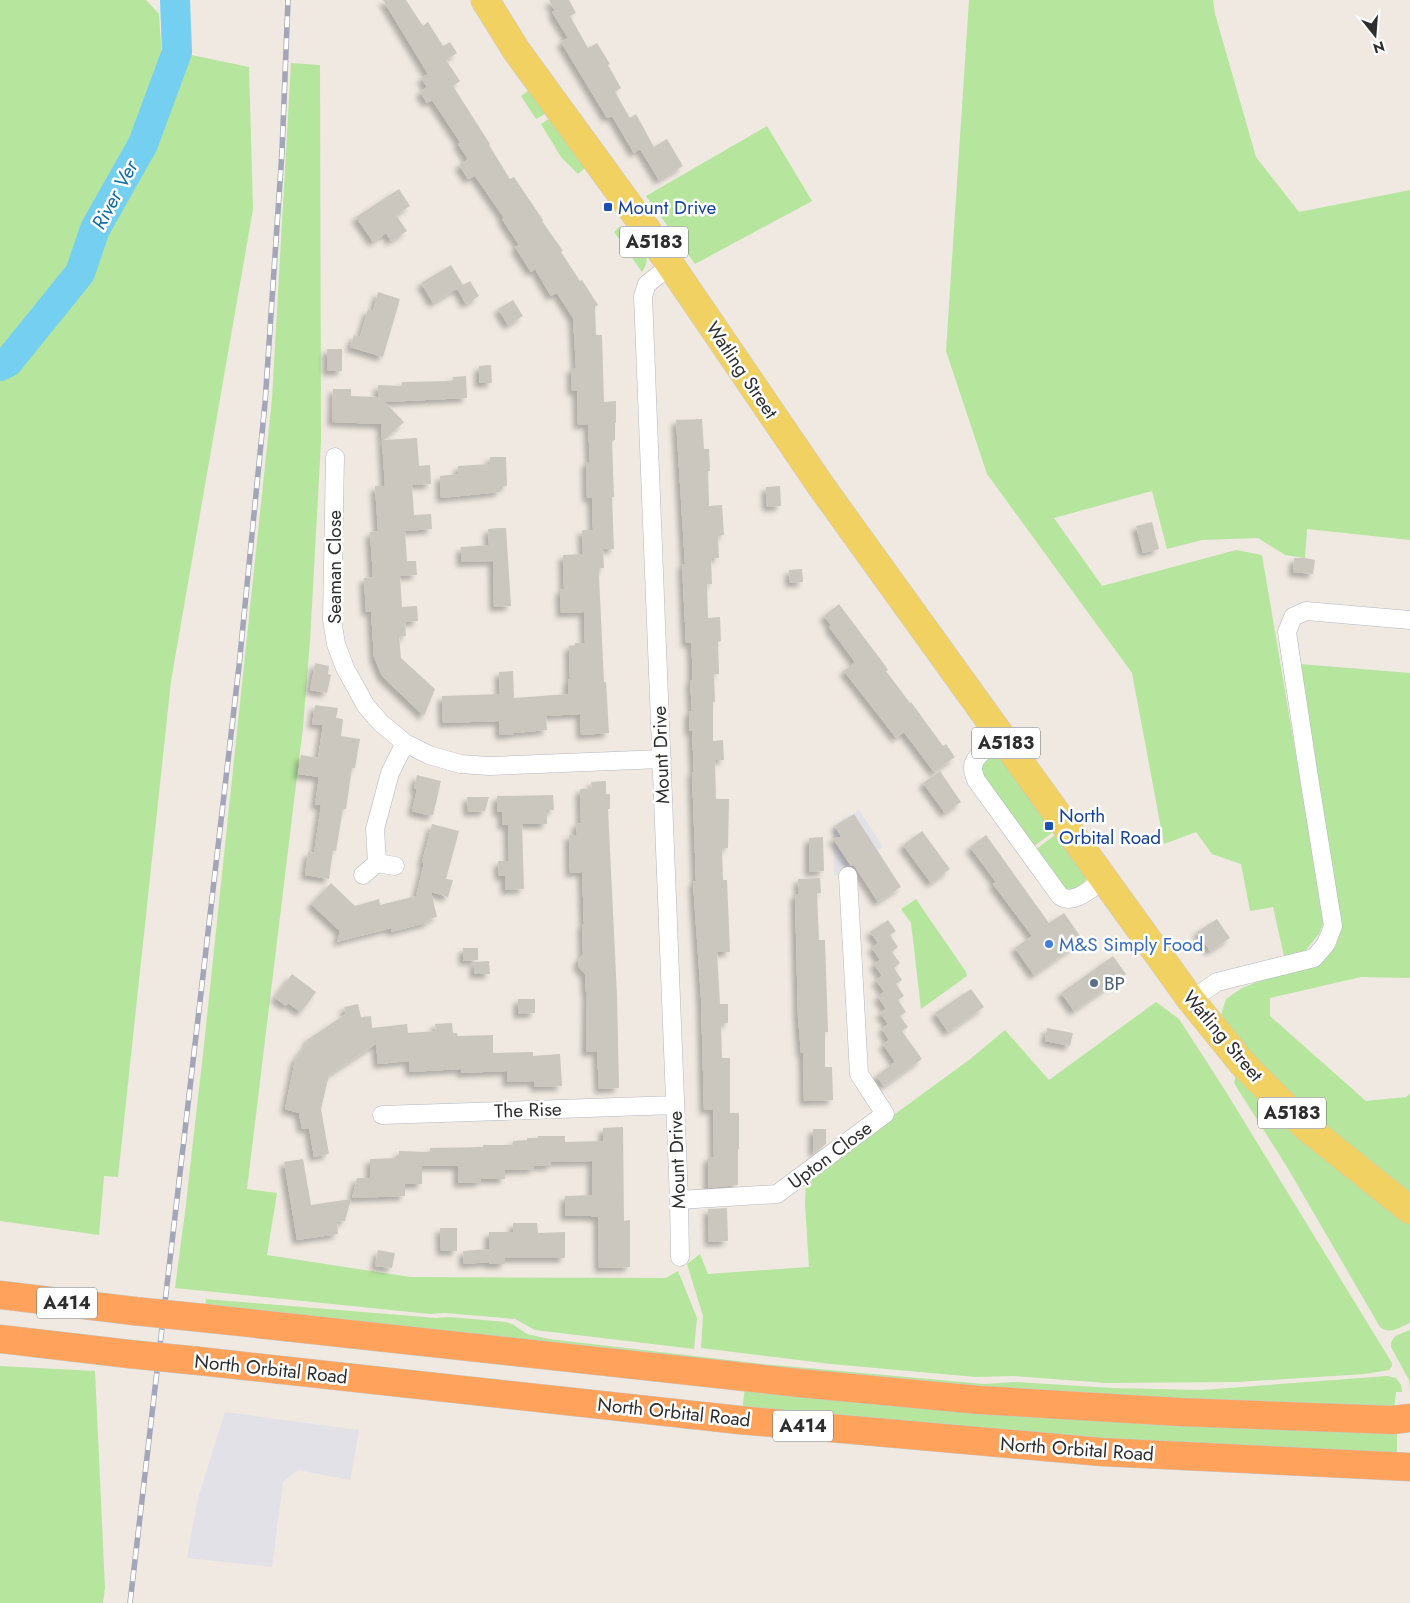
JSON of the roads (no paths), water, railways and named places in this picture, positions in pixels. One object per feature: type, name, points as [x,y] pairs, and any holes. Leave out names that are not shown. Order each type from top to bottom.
[{"type":"highway","name":"A414","points":[[0,1295],[799,1383],[979,1400],[1179,1412],[1393,1420],[1410,1418]]},
{"type":"highway","name":"North Orbital Road","points":[[0,1339],[739,1420],[1102,1452],[1410,1467]]},
{"type":"main road","name":"Watling Street","points":[[484,0],[516,50],[644,226],[821,486],[1191,1000],[1242,1063],[1305,1126],[1410,1210]]},
{"type":"street","name":"Mount Drive","points":[[670,266],[647,284],[643,296],[680,1257]]},
{"type":"street","name":"Seaman Close","points":[[335,457],[332,620],[336,644],[345,668],[366,706],[381,723],[405,743],[429,755],[460,764],[489,766],[662,758]]},
{"type":"street","points":[[1191,1000],[1217,982],[1314,958],[1326,944],[1333,926],[1287,632],[1293,617],[1306,611],[1410,620]]},
{"type":"street","points":[[1002,738],[980,754],[975,760],[973,769],[976,780],[1028,852],[1064,899],[1080,896],[1104,879]]},
{"type":"street","points":[[377,863],[375,829],[390,772],[405,743]]},
{"type":"street","points":[[362,875],[377,863],[395,866]]},
{"type":"street","name":"Upton Close","points":[[679,1200],[777,1194],[885,1114],[859,1074],[848,876]]},
{"type":"street","name":"The Rise","points":[[382,1115],[675,1105]]},
{"type":"waterway","name":"River Ver","points":[[0,366],[8,362],[80,273],[95,229],[143,144],[177,52],[175,0]]},
{"type":"railway","points":[[130,1603],[239,666],[265,403],[282,152],[288,0]]},
{"type":"place","name":"Mount Drive","points":[[608,207]]},
{"type":"place","name":"North Orbital Road","points":[[1049,826]]},
{"type":"place","name":"M&S Simply Food","points":[[1049,944]]},
{"type":"place","name":"BP","points":[[1094,983]]}]
